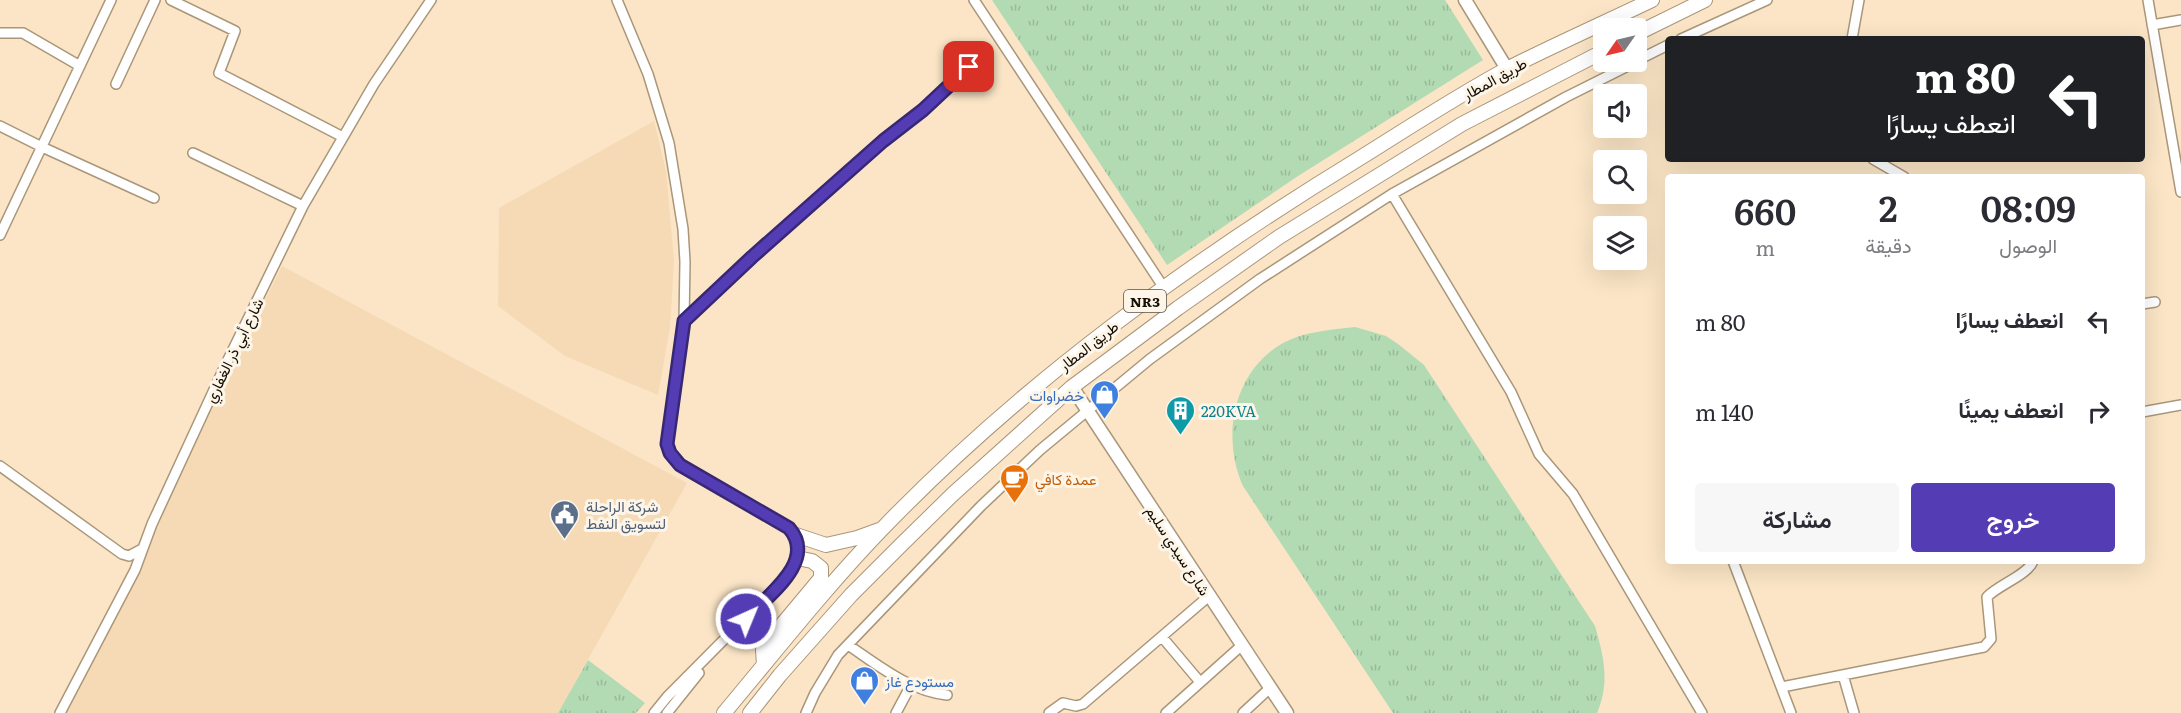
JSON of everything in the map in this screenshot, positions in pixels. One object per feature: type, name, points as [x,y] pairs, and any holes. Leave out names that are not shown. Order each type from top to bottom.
[{"type":"highway","name":"طريق المطار","points":[[724,713],[818,599],[884,528],[995,423],[1107,330],[1274,210],[1446,105],[1508,69],[1652,0]]},
{"type":"highway","points":[[1647,29],[1705,0]]},
{"type":"highway","name":"طريق المطار","points":[[750,713],[827,622],[894,551],[953,494],[1072,387],[1178,308],[1280,237],[1462,124],[1593,57]]},
{"type":"highway","points":[[795,536],[826,545],[857,538],[884,528]]},
{"type":"highway","points":[[764,665],[765,645],[821,578],[821,568],[817,564],[797,558]]},
{"type":"main road","points":[[1465,0],[1508,69]]},
{"type":"main road","name":"شارع سيدي سليم","points":[[1072,387],[1287,713]]},
{"type":"street","points":[[0,235],[111,0]]},
{"type":"street","points":[[116,84],[155,0]]},
{"type":"street","points":[[171,0],[235,32],[219,73],[343,137]]},
{"type":"street","name":"شارع أبي ذر الغفاري","points":[[60,713],[135,570],[152,524],[215,387],[303,206],[374,84],[432,0]]},
{"type":"street","points":[[617,0],[648,74],[669,142],[683,229],[684,321],[667,444],[670,453],[680,465],[789,528],[795,536],[798,548],[797,558],[790,573],[667,697],[654,713]]},
{"type":"street","points":[[974,0],[1164,288]]},
{"type":"street","points":[[1688,36],[1767,0]]},
{"type":"street","points":[[1853,36],[1859,0]]},
{"type":"street","points":[[2148,0],[2181,192]]},
{"type":"street","points":[[2152,25],[2181,20]]},
{"type":"street","points":[[0,33],[23,33],[80,66]]},
{"type":"street","points":[[1647,56],[1665,46]]},
{"type":"street","points":[[684,321],[752,257],[883,141],[923,110],[969,67]]},
{"type":"street","points":[[806,713],[838,655],[981,506],[1040,450],[1150,359],[1260,279],[1392,194],[1615,72]]},
{"type":"street","points":[[0,126],[154,198]]},
{"type":"street","points":[[193,153],[303,206]]},
{"type":"street","points":[[1878,162],[1899,174]]},
{"type":"street","points":[[1392,194],[1511,392],[1539,454],[1573,494],[1702,713]]},
{"type":"street","points":[[2145,304],[2155,302]]},
{"type":"street","points":[[2145,411],[2181,405]]},
{"type":"street","points":[[0,466],[122,554],[129,556],[142,549]]},
{"type":"street","points":[[1734,564],[1791,713]]},
{"type":"street","points":[[1782,687],[1965,652],[1986,645],[1991,639],[1987,597],[2027,570],[2030,564]]},
{"type":"street","points":[[1049,713],[1063,703],[1083,705],[1209,596]]},
{"type":"street","points":[[667,713],[731,634]]},
{"type":"street","points":[[1162,637],[1200,682]]},
{"type":"street","points":[[848,645],[911,685],[947,695]]},
{"type":"street","points":[[1166,713],[1241,646]]},
{"type":"street","points":[[1844,675],[1854,713]]},
{"type":"street","points":[[896,713],[911,685]]},
{"type":"street","points":[[1243,713],[1270,688]]},
{"type":"shaded area","points":[[654,121],[666,171],[674,261],[670,328],[658,395],[565,356],[498,306],[499,208]]},
{"type":"shaded area","points":[[282,266],[687,483],[558,713],[61,713]]},
{"type":"green space","points":[[992,0],[1445,0],[1483,60],[1298,176],[1167,265]]},
{"type":"green space","points":[[1355,327],[1386,336],[1424,365],[1595,626],[1604,670],[1603,691],[1597,713],[1393,713],[1243,486],[1236,467],[1233,427],[1236,407],[1253,370],[1266,355],[1292,339],[1318,332]]},
{"type":"green space","points":[[588,660],[645,703],[636,713],[558,713]]},
{"type":"place","name":"خضراوات","points":[[1105,420]]},
{"type":"place","name":"220KVA","points":[[1180,436]]},
{"type":"place","name":"عمدة كافي","points":[[1014,504]]},
{"type":"place","name":"شركة الراحلة لتسويق النفط","points":[[565,540]]},
{"type":"place","name":"مستودع غاز","points":[[864,706]]},
{"type":"route","points":[[746,619],[796,564],[797,542],[789,528],[680,465],[670,453],[667,444],[684,321],[752,257],[883,141],[923,110],[969,67]]}]
